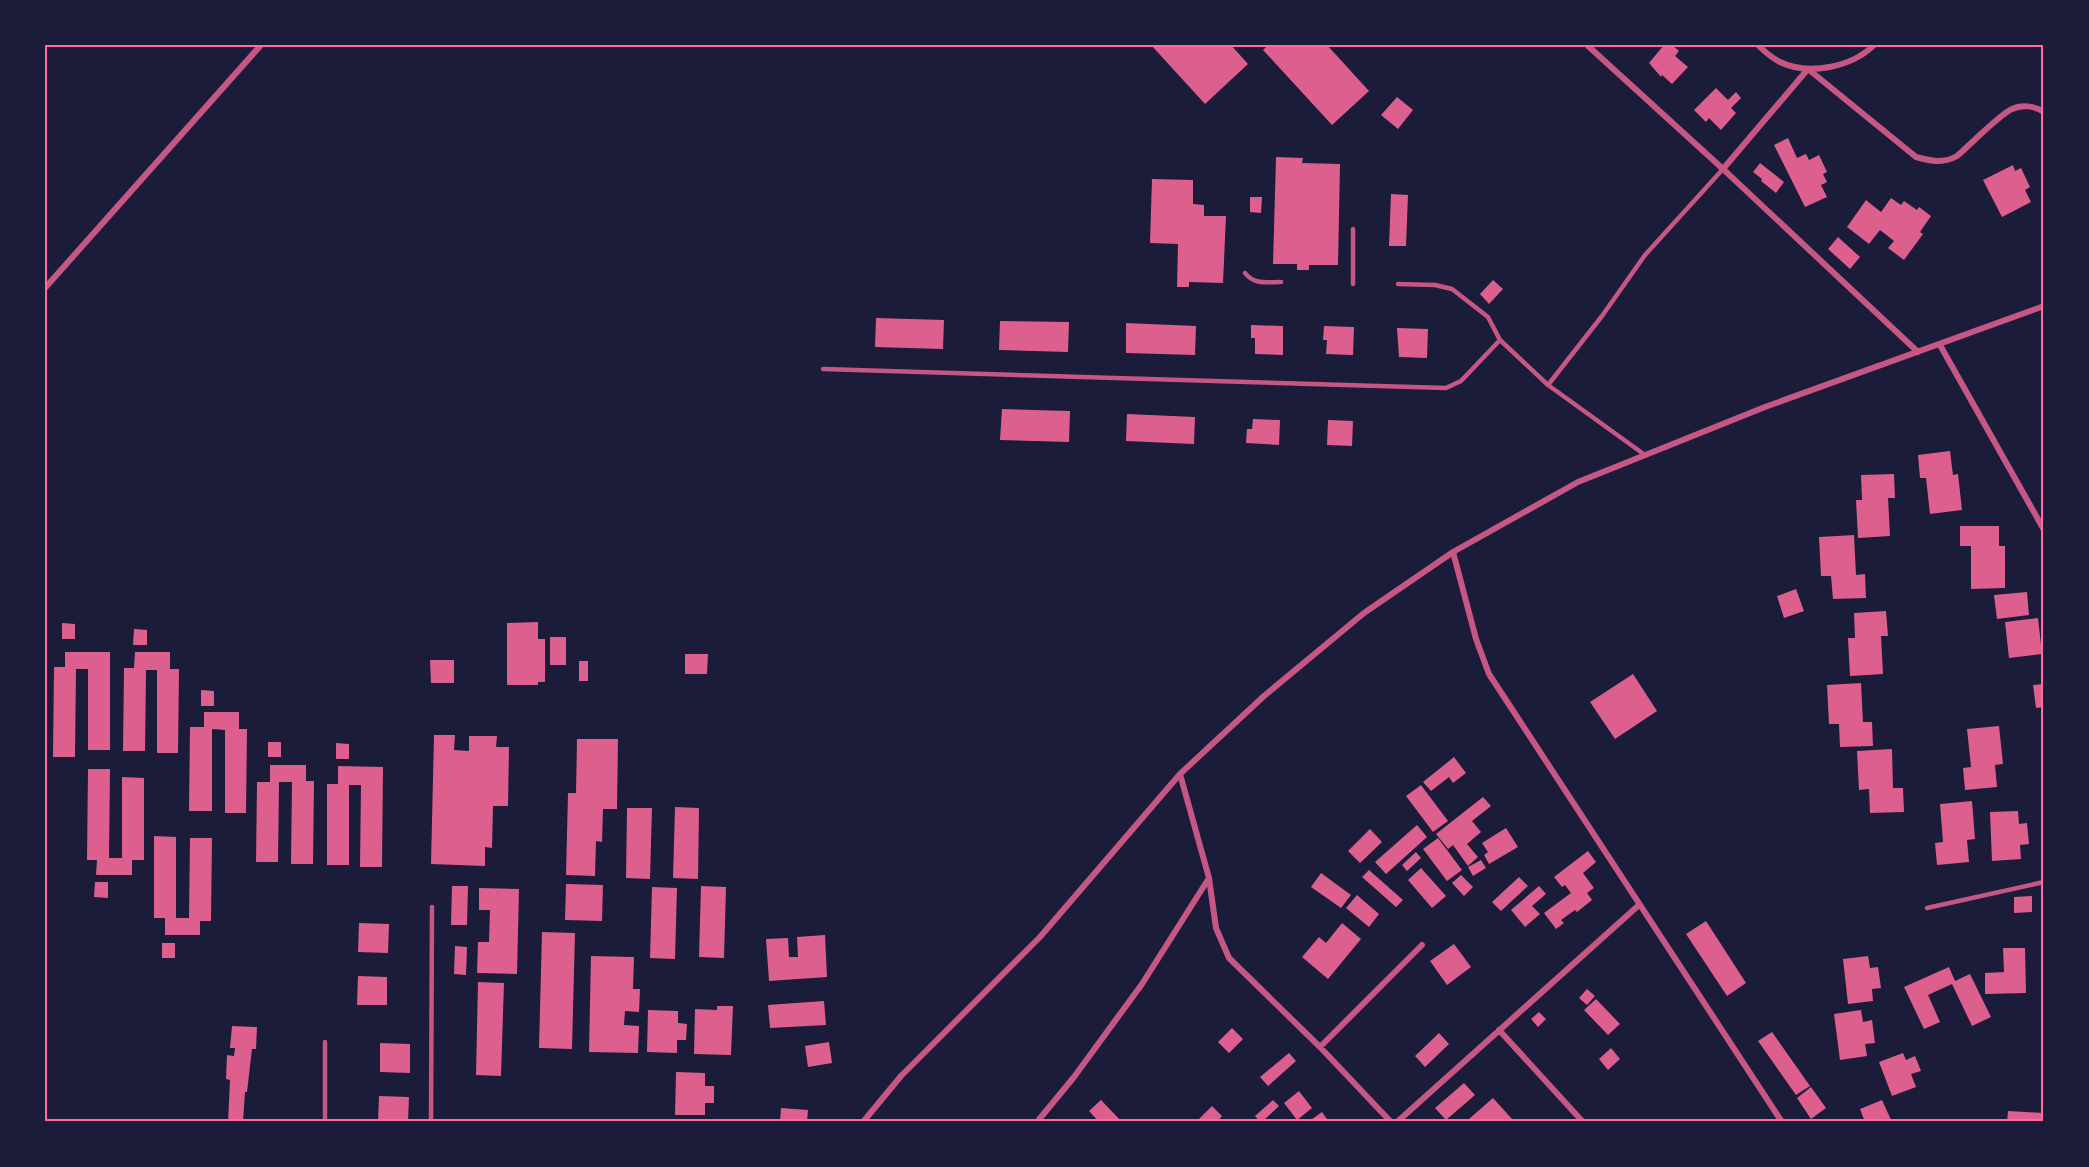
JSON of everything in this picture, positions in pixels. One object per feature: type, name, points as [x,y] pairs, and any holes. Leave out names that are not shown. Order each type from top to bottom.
[{"type":"street","points":[[45,288],[261,45]]},
{"type":"street","points":[[1587,45],[1918,352]]},
{"type":"street","points":[[1758,45],[1780,62],[1808,69],[1845,62],[1866,52],[1874,45]]},
{"type":"street","points":[[1723,169],[1808,69]]},
{"type":"street","points":[[1808,69],[1916,157],[1929,160],[1949,160],[1957,156],[2010,109],[2028,106],[2036,107],[2044,112]]},
{"type":"street","points":[[863,1122],[902,1076],[1040,937],[1180,774],[1264,696],[1364,613],[1453,552],[1578,482],[1765,407],[2044,306]]},
{"type":"street","points":[[1940,345],[2044,530]]},
{"type":"street","points":[[1453,552],[1476,639],[1489,674],[1782,1122]]},
{"type":"street","points":[[1180,774],[1209,878],[1216,928],[1229,958],[1320,1047],[1391,1122]]},
{"type":"street","points":[[1037,1122],[1074,1077],[1142,984],[1209,878]]},
{"type":"street","points":[[1397,1122],[1639,905]]},
{"type":"street","points":[[1320,1047],[1422,945]]},
{"type":"street","points":[[1499,1030],[1583,1122]]},
{"type":"lane","points":[[1548,385],[1602,316],[1645,255],[1723,169]]},
{"type":"lane","points":[[1353,229],[1353,284]]},
{"type":"lane","points":[[1245,273],[1251,279],[1259,282],[1281,282]]},
{"type":"lane","points":[[1398,285],[1436,285],[1452,290],[1488,317],[1500,340],[1548,385],[1645,455]]},
{"type":"lane","points":[[823,369],[1446,388],[1461,381],[1500,340]]},
{"type":"lane","points":[[1928,908],[2044,882]]},
{"type":"lane","points":[[431,1122],[432,907]]},
{"type":"lane","points":[[325,1042],[325,1122]]},
{"type":"building","points":[[1151,45],[1231,45],[1248,64],[1205,104]]},
{"type":"building","points":[[1268,45],[1327,45],[1369,91],[1332,125],[1263,50]]},
{"type":"building","points":[[1664,45],[1672,45],[1679,51],[1675,56],[1688,67],[1672,84],[1662,75],[1661,77],[1649,63]]},
{"type":"building","points":[[1716,88],[1728,100],[1736,92],[1741,98],[1731,108],[1736,113],[1721,130],[1709,118],[1706,122],[1694,110]]},
{"type":"building","points":[[1397,97],[1413,110],[1398,129],[1381,115]]},
{"type":"building","points":[[1788,138],[1797,158],[1806,154],[1809,160],[1819,155],[1827,172],[1823,174],[1827,182],[1821,185],[1827,197],[1805,207],[1774,145]]},
{"type":"building","points":[[1276,157],[1303,158],[1302,163],[1340,164],[1338,265],[1309,265],[1309,270],[1297,270],[1297,264],[1273,264]]},
{"type":"building","points":[[1760,163],[1784,182],[1776,193],[1753,172]]},
{"type":"building","points":[[2013,165],[2015,171],[2021,168],[2030,187],[2025,190],[2031,202],[2002,217],[1983,180]]},
{"type":"building","points":[[1152,179],[1193,180],[1193,204],[1204,205],[1204,216],[1226,216],[1223,283],[1189,282],[1189,287],[1177,287],[1178,244],[1150,243]]},
{"type":"building","points":[[1391,194],[1408,195],[1406,246],[1389,246]]},
{"type":"building","points":[[1250,197],[1262,197],[1261,213],[1250,212]]},
{"type":"building","points":[[1891,198],[1901,205],[1904,201],[1917,210],[1919,207],[1931,216],[1920,232],[1923,234],[1904,260],[1888,248],[1894,241],[1880,230],[1869,244],[1847,227],[1866,200],[1881,212]]},
{"type":"building","points":[[1838,237],[1860,257],[1850,269],[1828,249]]},
{"type":"building","points":[[1493,280],[1503,289],[1489,304],[1480,294]]},
{"type":"building","points":[[876,318],[944,320],[943,349],[875,347]]},
{"type":"building","points":[[1000,321],[1069,322],[1068,352],[999,350]]},
{"type":"building","points":[[1126,323],[1196,326],[1195,355],[1126,353]]},
{"type":"building","points":[[1251,325],[1283,326],[1283,355],[1255,354],[1255,338],[1251,338]]},
{"type":"building","points":[[1324,326],[1354,327],[1353,355],[1326,354],[1327,340],[1323,340]]},
{"type":"building","points":[[1397,328],[1428,329],[1427,358],[1399,357]]},
{"type":"building","points":[[1002,409],[1070,411],[1069,442],[1000,440]]},
{"type":"building","points":[[1127,414],[1195,417],[1194,444],[1126,441]]},
{"type":"building","points":[[1253,419],[1280,420],[1279,445],[1246,443],[1247,429],[1252,429]]},
{"type":"building","points":[[1328,420],[1353,421],[1352,446],[1327,445]]},
{"type":"building","points":[[1950,451],[1953,475],[1958,474],[1962,510],[1930,514],[1926,478],[1920,478],[1918,455]]},
{"type":"building","points":[[1894,474],[1895,498],[1888,498],[1890,536],[1858,538],[1856,500],[1862,500],[1861,475]]},
{"type":"building","points":[[1960,526],[1999,526],[1999,546],[2005,546],[2005,588],[1971,589],[1971,546],[1960,546]]},
{"type":"building","points":[[1854,535],[1856,575],[1865,574],[1866,598],[1833,599],[1831,576],[1821,576],[1819,537]]},
{"type":"building","points":[[1796,589],[1804,611],[1784,618],[1777,596]]},
{"type":"building","points":[[2027,592],[2029,615],[1997,619],[1994,595]]},
{"type":"building","points":[[1886,611],[1888,636],[1881,636],[1883,674],[1850,676],[1848,638],[1855,638],[1854,613]]},
{"type":"building","points":[[2038,618],[2042,654],[2009,658],[2005,622]]},
{"type":"building","points":[[538,622],[538,639],[545,639],[545,682],[538,682],[538,685],[507,685],[507,623]]},
{"type":"building","points":[[62,623],[75,624],[75,639],[62,639]]},
{"type":"building","points":[[134,629],[147,630],[147,645],[133,645]]},
{"type":"building","points":[[550,637],[566,637],[566,665],[550,665]]},
{"type":"building","points":[[65,652],[110,652],[110,750],[88,750],[88,669],[76,669],[75,757],[53,757],[54,667],[65,667]]},
{"type":"building","points":[[135,652],[170,652],[170,669],[179,669],[178,753],[157,753],[157,670],[146,670],[145,751],[123,751],[124,668],[134,668]]},
{"type":"building","points":[[685,654],[708,654],[707,674],[685,674]]},
{"type":"building","points":[[430,660],[454,660],[454,683],[431,683]]},
{"type":"building","points":[[579,661],[588,661],[588,681],[579,681]]},
{"type":"building","points":[[1633,674],[1657,711],[1615,739],[1590,702]]},
{"type":"building","points":[[1861,683],[1863,722],[1872,722],[1873,746],[1840,747],[1839,724],[1829,724],[1827,685]]},
{"type":"building","points":[[2044,684],[2044,707],[2036,708],[2033,685]]},
{"type":"building","points":[[201,690],[214,691],[214,706],[201,706]]},
{"type":"building","points":[[204,712],[239,712],[239,729],[247,729],[246,813],[225,813],[225,730],[212,729],[212,811],[189,811],[190,727],[204,727]]},
{"type":"building","points":[[1999,726],[2003,764],[1995,765],[1997,787],[1965,790],[1963,768],[1971,767],[1967,729]]},
{"type":"building","points":[[434,735],[455,735],[454,750],[469,751],[469,736],[497,736],[496,747],[509,747],[508,806],[493,806],[492,848],[485,847],[485,866],[431,864]]},
{"type":"building","points":[[577,739],[618,739],[617,809],[603,809],[602,842],[596,841],[595,876],[566,875],[568,793],[576,793]]},
{"type":"building","points":[[268,742],[281,742],[281,757],[268,757]]},
{"type":"building","points":[[336,743],[349,744],[349,759],[336,759]]},
{"type":"building","points":[[1892,749],[1893,788],[1903,788],[1904,812],[1870,813],[1869,789],[1859,790],[1857,751]]},
{"type":"building","points":[[1454,757],[1466,773],[1453,783],[1449,777],[1431,791],[1423,782]]},
{"type":"building","points":[[270,765],[306,765],[306,781],[314,781],[313,864],[291,864],[292,782],[279,782],[278,862],[256,862],[257,782],[270,782]]},
{"type":"building","points":[[338,766],[383,767],[382,867],[360,867],[361,785],[349,785],[349,865],[327,865],[327,784],[338,784]]},
{"type":"building","points":[[88,769],[110,769],[109,858],[122,858],[122,777],[144,778],[144,860],[132,860],[132,875],[96,875],[97,860],[87,860]]},
{"type":"building","points":[[1421,785],[1448,821],[1433,832],[1406,796]]},
{"type":"building","points":[[1483,797],[1491,806],[1472,821],[1481,832],[1467,844],[1478,857],[1468,866],[1453,845],[1448,849],[1436,834]]},
{"type":"building","points":[[1972,801],[1975,839],[1967,840],[1969,862],[1937,865],[1935,843],[1943,842],[1940,804]]},
{"type":"building","points":[[675,807],[699,808],[698,879],[673,878]]},
{"type":"building","points":[[627,808],[652,808],[650,879],[626,878]]},
{"type":"building","points":[[2018,811],[2019,824],[2027,823],[2029,844],[2020,845],[2021,859],[1992,861],[1990,812]]},
{"type":"building","points":[[1417,825],[1427,837],[1386,874],[1375,862]]},
{"type":"building","points":[[1506,828],[1518,847],[1489,864],[1484,855],[1488,852],[1482,843]]},
{"type":"building","points":[[1370,829],[1382,842],[1360,863],[1348,851]]},
{"type":"building","points":[[154,836],[176,837],[176,918],[189,918],[190,838],[212,838],[211,921],[200,921],[200,935],[165,935],[165,918],[154,918]]},
{"type":"building","points":[[1438,838],[1462,870],[1447,881],[1423,849]]},
{"type":"building","points":[[1588,851],[1596,862],[1583,873],[1594,888],[1587,893],[1592,900],[1577,912],[1575,910],[1561,920],[1564,923],[1556,929],[1544,913],[1571,893],[1554,877]]},
{"type":"building","points":[[1416,852],[1421,858],[1407,871],[1402,865]]},
{"type":"building","points":[[1481,860],[1486,868],[1473,876],[1468,867]]},
{"type":"building","points":[[1421,868],[1446,896],[1432,908],[1408,880]]},
{"type":"building","points":[[1369,870],[1403,900],[1396,907],[1362,877]]},
{"type":"building","points":[[1321,873],[1351,895],[1341,908],[1311,887]]},
{"type":"building","points":[[1461,875],[1473,887],[1464,896],[1452,883]]},
{"type":"building","points":[[1519,877],[1528,886],[1501,911],[1492,902]]},
{"type":"building","points":[[95,882],[108,882],[108,898],[94,897]]},
{"type":"building","points":[[566,884],[603,885],[602,921],[565,920]]},
{"type":"building","points":[[452,886],[468,886],[467,925],[451,925]]},
{"type":"building","points":[[701,886],[726,887],[724,958],[699,957]]},
{"type":"building","points":[[1539,886],[1546,894],[1532,906],[1540,914],[1525,927],[1511,910]]},
{"type":"building","points":[[652,887],[677,888],[675,959],[650,958]]},
{"type":"building","points":[[479,888],[519,889],[517,974],[477,973],[478,942],[489,942],[490,910],[479,910]]},
{"type":"building","points":[[1357,895],[1379,914],[1369,927],[1346,908]]},
{"type":"building","points":[[2032,896],[2032,912],[2014,913],[2014,897]]},
{"type":"building","points":[[1706,921],[1746,983],[1727,996],[1686,934]]},
{"type":"building","points":[[359,923],[389,924],[388,953],[358,952]]},
{"type":"building","points":[[1342,923],[1361,939],[1328,979],[1302,957],[1319,937],[1326,943]]},
{"type":"building","points":[[542,932],[575,933],[572,1049],[539,1048]]},
{"type":"building","points":[[825,935],[827,977],[769,981],[766,939],[788,938],[789,957],[798,957],[797,937]]},
{"type":"building","points":[[162,943],[175,943],[175,958],[162,958]]},
{"type":"building","points":[[1454,944],[1471,967],[1447,985],[1430,961]]},
{"type":"building","points":[[455,946],[467,947],[466,975],[454,974]]},
{"type":"building","points":[[2003,948],[2025,948],[2026,993],[1985,994],[1985,973],[2004,972]]},
{"type":"building","points":[[591,956],[634,957],[633,989],[640,989],[639,1012],[625,1011],[624,1025],[639,1026],[638,1053],[589,1052]]},
{"type":"building","points":[[1868,956],[1870,968],[1878,967],[1881,988],[1872,989],[1873,1001],[1848,1004],[1843,959]]},
{"type":"building","points":[[1949,967],[1955,981],[1970,974],[1991,1017],[1972,1026],[1952,984],[1928,995],[1940,1022],[1924,1029],[1904,987]]},
{"type":"building","points":[[358,976],[387,977],[387,1005],[357,1005]]},
{"type":"building","points":[[478,982],[504,983],[501,1076],[476,1075]]},
{"type":"building","points":[[1587,989],[1595,996],[1587,1005],[1579,998]]},
{"type":"building","points":[[1596,999],[1620,1024],[1608,1035],[1584,1010]]},
{"type":"building","points":[[824,1001],[826,1025],[770,1028],[768,1005]]},
{"type":"building","points":[[717,1006],[733,1006],[731,1055],[694,1054],[695,1009],[717,1010]]},
{"type":"building","points":[[648,1010],[678,1011],[678,1023],[687,1024],[686,1040],[677,1040],[677,1053],[647,1052]]},
{"type":"building","points":[[1861,1010],[1863,1022],[1872,1020],[1875,1043],[1865,1044],[1867,1056],[1840,1060],[1834,1014]]},
{"type":"building","points":[[1539,1012],[1546,1019],[1538,1027],[1531,1019]]},
{"type":"building","points":[[232,1026],[257,1027],[256,1049],[252,1049],[247,1092],[245,1092],[243,1122],[228,1122],[230,1080],[226,1079],[227,1055],[234,1056],[235,1048],[230,1048]]},
{"type":"building","points":[[1232,1028],[1243,1039],[1229,1053],[1218,1042]]},
{"type":"building","points":[[1772,1032],[1810,1086],[1796,1095],[1758,1041]]},
{"type":"building","points":[[1439,1033],[1449,1044],[1425,1067],[1415,1056]]},
{"type":"building","points":[[829,1042],[832,1063],[808,1067],[805,1046]]},
{"type":"building","points":[[380,1043],[410,1044],[410,1073],[380,1072]]},
{"type":"building","points":[[1611,1048],[1620,1059],[1608,1070],[1599,1059]]},
{"type":"building","points":[[1289,1053],[1296,1061],[1268,1086],[1260,1077]]},
{"type":"building","points":[[1903,1053],[1906,1060],[1915,1056],[1921,1071],[1911,1074],[1916,1087],[1892,1096],[1879,1062]]},
{"type":"building","points":[[676,1072],[705,1073],[705,1086],[714,1086],[714,1103],[705,1103],[705,1115],[675,1115]]},
{"type":"building","points":[[1464,1083],[1475,1095],[1446,1120],[1435,1108]]},
{"type":"building","points":[[1811,1087],[1826,1108],[1811,1119],[1797,1098]]},
{"type":"building","points":[[1299,1091],[1312,1108],[1297,1120],[1284,1103]]},
{"type":"building","points":[[379,1096],[409,1097],[408,1122],[378,1122]]},
{"type":"building","points":[[1493,1098],[1513,1120],[1472,1122],[1469,1119]]},
{"type":"building","points":[[1101,1100],[1122,1122],[1099,1122],[1089,1111]]},
{"type":"building","points":[[1273,1100],[1279,1106],[1260,1122],[1255,1116]]},
{"type":"building","points":[[1882,1100],[1892,1122],[1865,1122],[1860,1109]]},
{"type":"building","points":[[1212,1106],[1222,1116],[1217,1122],[1196,1122]]},
{"type":"building","points":[[781,1108],[808,1110],[807,1122],[780,1122]]},
{"type":"building","points":[[2008,1111],[2043,1113],[2042,1122],[2007,1122]]},
{"type":"building","points":[[1322,1112],[1329,1122],[1308,1122]]}]
